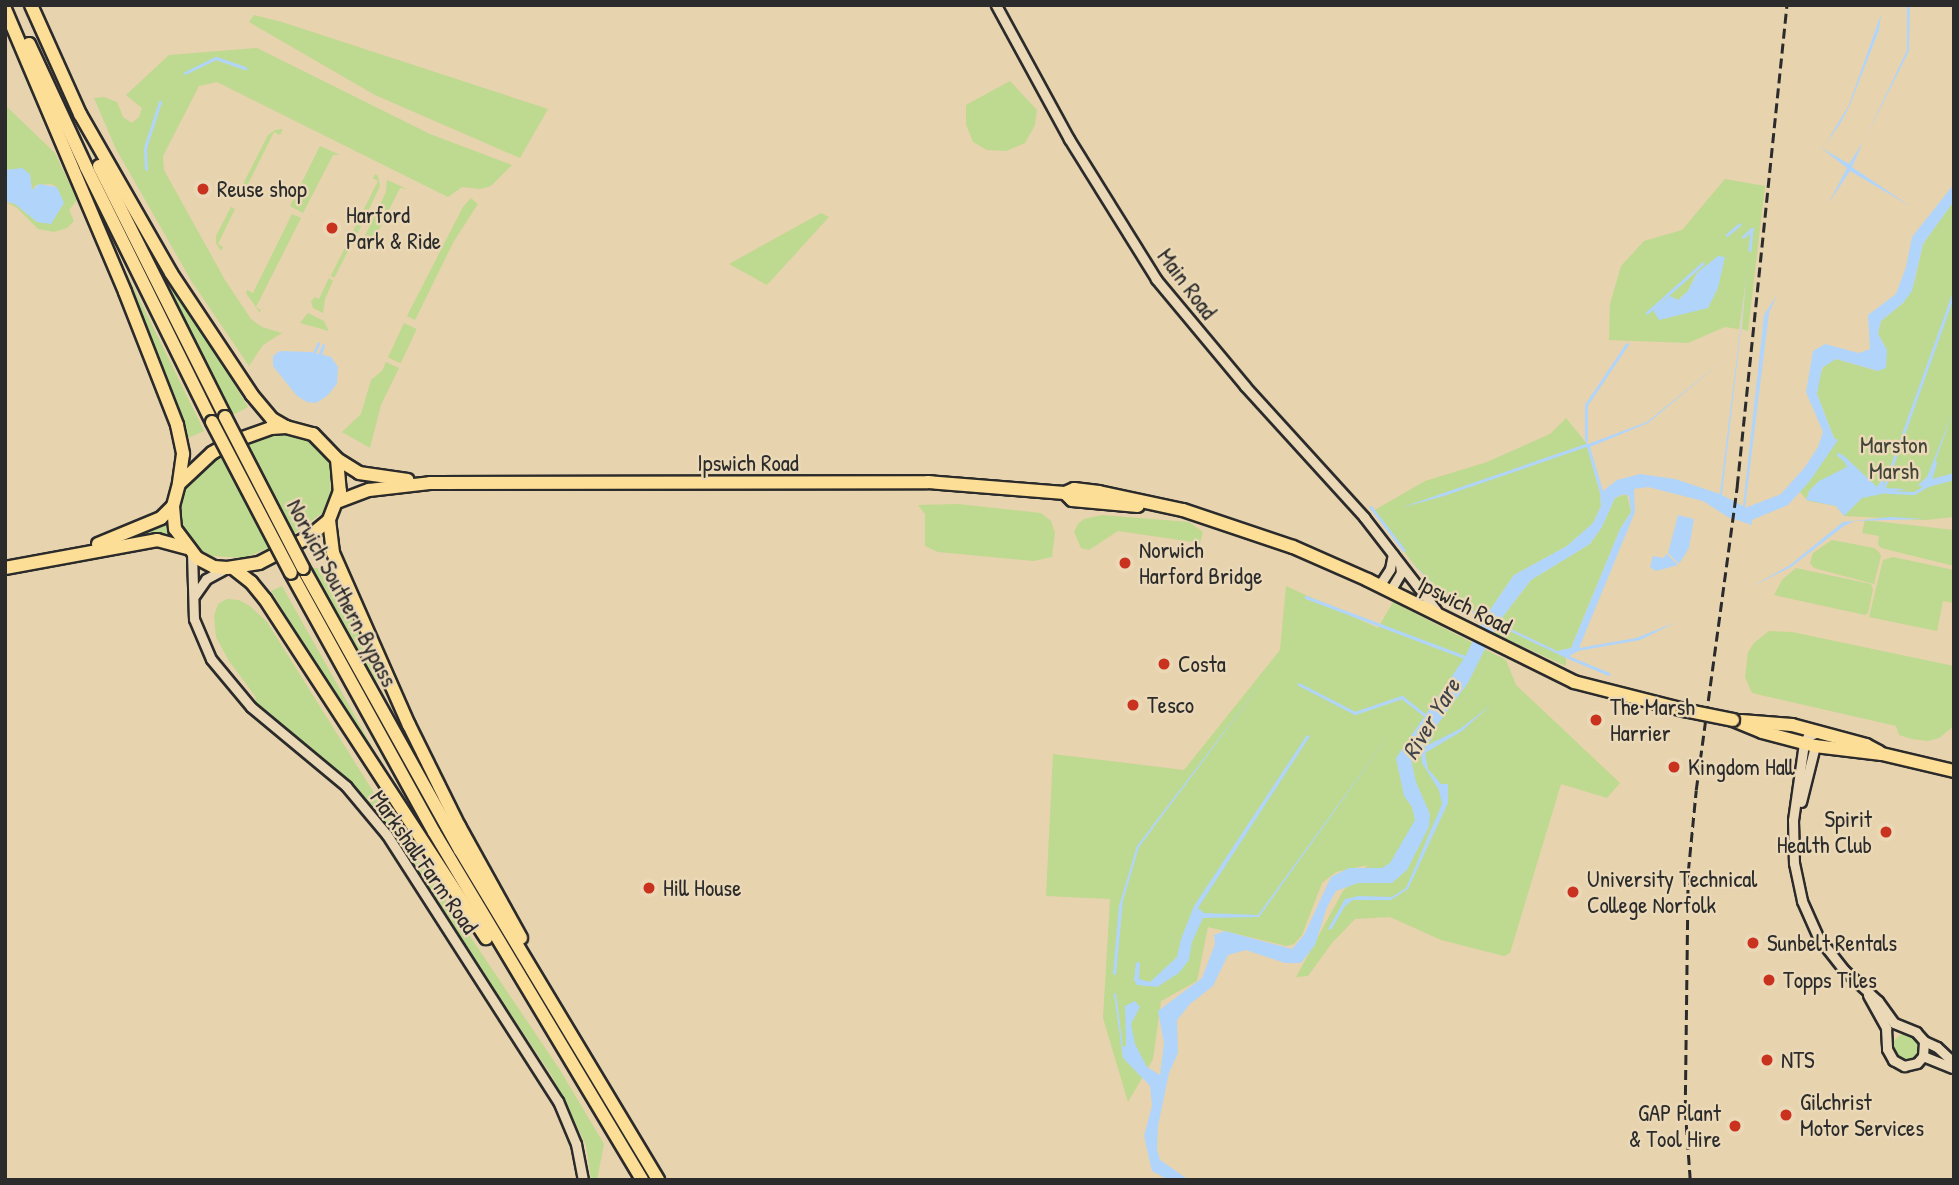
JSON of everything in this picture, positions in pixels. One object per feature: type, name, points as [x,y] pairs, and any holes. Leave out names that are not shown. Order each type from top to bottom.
[{"type":"highway","name":"Norwich Southern Bypass","points":[[13,5],[91,179],[434,832],[642,1180]]},
{"type":"highway","name":"Norwich Southern Bypass","points":[[30,5],[102,172],[218,420]]},
{"type":"highway","points":[[5,9],[125,292],[177,425],[183,454],[173,506],[175,529],[189,551],[205,564],[230,568],[259,563],[283,553],[309,537],[329,520],[337,502],[341,482],[337,459],[313,434],[286,427],[272,419],[252,395],[171,273],[80,114],[30,5]]},
{"type":"highway","points":[[179,484],[212,453],[229,443],[257,432],[286,427]]},
{"type":"highway","name":"Ipswich Road","points":[[337,459],[359,473],[430,483]]},
{"type":"highway","name":"Ipswich Road","points":[[337,502],[369,490],[430,483],[928,482],[1065,493],[1072,500],[1183,510],[1293,547],[1385,588],[1588,687],[1684,710],[1748,721],[1811,739]]},
{"type":"highway","points":[[72,554],[161,518],[173,506]]},
{"type":"highway","points":[[329,520],[333,553],[409,725],[459,826],[626,1128]]},
{"type":"highway","points":[[5,568],[157,540],[189,551]]},
{"type":"highway","points":[[230,568],[265,599],[584,1087]]},
{"type":"highway","name":"Norwich Southern Bypass","points":[[297,570],[460,850],[658,1180]]},
{"type":"highway","name":"Ipswich Road","points":[[1733,720],[1762,732],[1811,739],[1954,771]]},
{"type":"street","name":"Main Road","points":[[996,5],[1069,139],[1156,279],[1245,386],[1341,491],[1442,617]]},
{"type":"street","name":"Markshall Farm Road","points":[[189,551],[197,629],[222,676],[251,707],[346,786],[398,851],[548,1085],[570,1127],[583,1180]]},
{"type":"street","points":[[1385,588],[1396,558]]},
{"type":"street","points":[[193,599],[206,579],[230,568]]},
{"type":"street","points":[[1811,739],[1793,849],[1799,892],[1818,937],[1843,970],[1878,1001],[1894,1023],[1904,1029],[1916,1031],[1924,1041],[1937,1047],[1954,1063]]},
{"type":"street","points":[[1868,993],[1886,1028],[1890,1056],[1898,1064],[1911,1065],[1923,1056],[1924,1041]]},
{"type":"street","points":[[1887,1043],[1895,1032],[1904,1029]]},
{"type":"street","points":[[1923,1056],[1954,1068]]},
{"type":"green space","points":[[254,15],[548,109],[520,158],[375,95],[249,22]]},
{"type":"green space","points":[[257,48],[430,134],[512,165],[491,186],[480,189],[462,187],[448,197],[217,82],[199,86],[163,156],[164,170],[225,280],[251,319],[262,327],[282,333],[263,345],[249,366],[192,282],[116,149],[94,98],[104,97],[117,102],[123,117],[132,123],[139,117],[142,108],[126,95],[169,55]]},
{"type":"green space","points":[[1010,81],[1037,110],[1035,125],[1025,143],[1006,151],[987,150],[973,142],[966,124],[966,105]]},
{"type":"green space","points":[[5,105],[55,153],[77,200],[69,210],[74,221],[67,228],[54,232],[38,229],[16,207],[5,202],[15,204],[37,222],[57,187],[51,184],[36,185],[32,190],[30,174],[18,169],[5,170]]},
{"type":"green space","points":[[283,129],[280,135],[274,132],[247,186],[243,184],[268,135],[275,130]]},
{"type":"green space","points":[[320,146],[340,155],[333,155],[303,213],[290,206]]},
{"type":"green space","points":[[375,174],[378,176],[380,186],[355,239],[350,237],[378,181],[373,178]]},
{"type":"green space","points":[[1725,179],[1765,186],[1748,331],[1742,329],[1746,280],[1739,329],[1725,327],[1688,343],[1609,340],[1610,304],[1621,266],[1644,241],[1682,230]],"holes":[[[1697,273],[1708,307],[1677,301],[1688,291]]]},
{"type":"green space","points":[[387,180],[407,189],[400,188],[371,246],[362,242],[386,192]]},
{"type":"green space","points":[[84,186],[204,431],[188,438]]},
{"type":"green space","points":[[471,198],[478,204],[454,241],[415,320],[407,316],[463,207]]},
{"type":"green space","name":"Marston Marsh","points":[[1954,201],[1954,517],[1926,520],[1844,516],[1836,506],[1808,501],[1800,492],[1830,449],[1834,438],[1817,394],[1819,375],[1826,363],[1836,359],[1878,371],[1885,346],[1878,334],[1881,321],[1903,303],[1915,280],[1923,244]]},
{"type":"green space","points":[[231,207],[235,209],[218,244],[223,247],[221,251],[216,243],[216,236]]},
{"type":"green space","points":[[821,213],[829,217],[767,285],[729,264]]},
{"type":"green space","points":[[292,214],[301,218],[256,307],[261,310],[260,313],[246,293],[247,290],[253,293]]},
{"type":"green space","points":[[131,216],[248,407],[231,416],[128,217]]},
{"type":"green space","points":[[348,242],[352,244],[334,278],[331,276]]},
{"type":"green space","points":[[329,278],[333,281],[325,299],[323,313],[313,308],[311,301],[315,297],[319,299]]},
{"type":"green space","points":[[308,313],[324,321],[329,331],[300,323]]},
{"type":"green space","points":[[404,323],[417,329],[401,363],[388,357]]},
{"type":"green space","points":[[386,362],[399,368],[381,405],[370,448],[342,432],[361,414],[371,380],[382,371]]},
{"type":"green space","points":[[1566,418],[1587,444],[1400,509],[1587,446],[1600,493],[1601,506],[1593,523],[1567,546],[1514,575],[1485,617],[1445,596],[1416,567],[1373,511],[1425,481],[1487,462],[1550,434]]},
{"type":"green space","points":[[284,432],[307,437],[316,444],[330,465],[331,493],[322,513],[281,543],[244,558],[212,556],[198,548],[182,528],[180,516],[183,492],[188,480],[212,458],[236,446],[264,435]]},
{"type":"green space","points":[[1627,494],[1631,512],[1620,529],[1571,648],[1557,651],[1498,623],[1531,580],[1590,544],[1602,527],[1615,498]]},
{"type":"green space","points":[[958,504],[1041,513],[1051,521],[1055,533],[1052,557],[1034,561],[938,552],[925,546],[925,514],[918,505]]},
{"type":"green space","points":[[1102,515],[1189,522],[1203,532],[1200,543],[1118,531],[1089,550],[1081,548],[1074,532],[1078,524],[1084,519]]},
{"type":"green space","points":[[1865,520],[1954,530],[1954,566],[1881,548],[1878,544],[1879,536],[1862,533]]},
{"type":"green space","points":[[166,522],[169,535],[123,541],[124,539]]},
{"type":"green space","points":[[1832,540],[1874,548],[1879,552],[1881,556],[1874,584],[1814,568],[1810,563],[1813,553]]},
{"type":"green space","points":[[1893,557],[1954,570],[1954,603],[1943,601],[1937,631],[1869,617],[1883,560]]},
{"type":"green space","points":[[313,568],[333,568],[378,680],[375,682]]},
{"type":"green space","points":[[1796,568],[1871,584],[1873,589],[1868,613],[1865,615],[1774,595],[1782,580]]},
{"type":"green space","points":[[282,586],[374,750],[371,752],[271,591]]},
{"type":"green space","points":[[1286,586],[1378,628],[1393,602],[1506,660],[1516,685],[1620,783],[1607,798],[1561,784],[1510,953],[1504,956],[1441,940],[1390,917],[1355,919],[1332,943],[1308,976],[1296,977],[1343,891],[1368,865],[1336,872],[1322,883],[1302,935],[1294,944],[1286,946],[1208,927],[1197,981],[1161,1001],[1153,1059],[1128,1102],[1103,1018],[1110,899],[1046,896],[1053,754],[1184,770],[1280,650]]},
{"type":"green space","points":[[227,599],[239,600],[250,606],[267,622],[381,804],[560,1070],[604,1144],[597,1180],[591,1180],[586,1145],[552,1076],[375,811],[346,778],[257,706],[255,696],[229,661],[216,637],[214,616],[218,604]]},
{"type":"green space","points":[[1497,625],[1562,655],[1566,658],[1566,666],[1493,633]]},
{"type":"green space","points":[[1769,631],[1792,632],[1954,666],[1954,726],[1939,738],[1928,741],[1912,739],[1899,735],[1896,726],[1752,693],[1745,677],[1748,652],[1754,643]]},
{"type":"green space","points":[[1906,1034],[1915,1038],[1919,1047],[1915,1056],[1906,1060],[1897,1056],[1893,1047],[1897,1038]]},
{"type":"water","points":[[1907,5],[1910,5],[1909,51],[1866,137],[1907,50]]},
{"type":"water","points":[[1881,14],[1879,30],[1850,105],[1826,143],[1849,105]]},
{"type":"water","points":[[1863,142],[1852,167],[1910,206],[1850,171],[1828,204],[1847,168],[1820,147],[1849,164]]},
{"type":"water","points":[[22,168],[30,174],[32,190],[39,184],[57,187],[64,203],[51,224],[37,222],[15,204],[5,201],[5,170]]},
{"type":"water","name":"River Yare","points":[[1954,184],[1954,201],[1923,244],[1912,291],[1903,303],[1881,321],[1878,334],[1887,350],[1886,368],[1878,371],[1836,359],[1822,368],[1817,394],[1834,438],[1838,440],[1809,482],[1788,505],[1752,520],[1752,525],[1728,517],[1703,501],[1648,487],[1634,489],[1635,512],[1579,648],[1636,638],[1677,622],[1640,640],[1578,651],[1566,658],[1497,625],[1468,683],[1432,732],[1434,734],[1431,740],[1411,759],[1416,782],[1430,814],[1429,827],[1407,870],[1392,883],[1358,883],[1336,891],[1327,907],[1315,945],[1301,963],[1285,963],[1246,950],[1228,955],[1213,986],[1190,1004],[1177,1020],[1178,1053],[1169,1073],[1158,1126],[1157,1149],[1160,1160],[1189,1180],[1169,1180],[1152,1171],[1144,1136],[1152,1106],[1150,1086],[1123,1058],[1114,994],[1116,993],[1123,1047],[1126,1046],[1125,1006],[1135,1001],[1140,1007],[1131,1024],[1135,1044],[1147,1067],[1160,1075],[1164,1043],[1158,1011],[1202,978],[1215,944],[1214,935],[1225,931],[1292,949],[1304,935],[1331,877],[1349,868],[1382,868],[1390,863],[1415,820],[1412,807],[1404,796],[1396,758],[1465,657],[1484,619],[1444,597],[1405,555],[1445,596],[1485,617],[1514,575],[1567,546],[1593,523],[1601,506],[1587,447],[1444,496],[1400,508],[1586,444],[1586,440],[1588,444],[1647,422],[1726,358],[1648,423],[1590,447],[1603,491],[1617,480],[1640,474],[1675,479],[1720,494],[1750,250],[1722,495],[1743,506],[1764,315],[1777,295],[1769,313],[1745,508],[1781,494],[1805,467],[1818,447],[1823,432],[1806,392],[1813,351],[1825,344],[1859,353],[1870,349],[1868,315],[1896,294],[1906,267],[1912,237]],"holes":[[[1624,494],[1629,496],[1631,512],[1620,529],[1571,648],[1557,651],[1498,623],[1531,580],[1590,544],[1602,527],[1615,498]]]},
{"type":"water","points":[[1718,256],[1725,257],[1718,288],[1708,308],[1659,320],[1653,310],[1670,296],[1678,300],[1688,291],[1697,273]]},
{"type":"water","points":[[280,351],[311,352],[331,357],[338,367],[337,384],[327,396],[316,403],[307,402],[297,396],[273,366],[273,356]]},
{"type":"water","points":[[1954,409],[1930,476],[1932,479],[1954,473],[1954,477],[1922,487],[1918,485],[1927,477]]},
{"type":"water","points":[[1841,453],[1877,487],[1885,475],[1883,488],[1906,489],[1862,498],[1844,516],[1836,506],[1806,500],[1809,491],[1819,481],[1847,467]]},
{"type":"water","points":[[1678,515],[1694,519],[1689,548],[1679,564],[1668,553]]},
{"type":"water","points":[[1891,517],[1923,519],[1855,521],[1844,526],[1791,567],[1751,587],[1790,565],[1843,522]]},
{"type":"water","points":[[1667,554],[1678,565],[1656,571],[1650,567],[1653,556],[1663,558]]},
{"type":"water","points":[[1269,673],[1139,847],[1123,901],[1116,975],[1113,974],[1119,906],[1137,846]]},
{"type":"water","points":[[1492,704],[1462,731],[1425,753],[1428,769],[1441,784],[1448,784],[1448,803],[1408,889],[1391,900],[1353,900],[1345,906],[1331,930],[1328,929],[1345,899],[1359,896],[1392,897],[1406,888],[1442,804],[1439,790],[1422,763],[1421,752],[1426,746],[1460,729]]},
{"type":"water","points":[[1397,724],[1259,917],[1203,918],[1192,942],[1189,960],[1179,973],[1157,987],[1137,985],[1134,980],[1136,962],[1140,963],[1139,979],[1150,982],[1177,957],[1194,906],[1307,735],[1310,736],[1198,908],[1204,913],[1258,915]]},
{"type":"waterway","points":[[185,73],[216,58],[245,68]]},
{"type":"waterway","points":[[146,169],[145,148],[160,102]]},
{"type":"waterway","points":[[1727,235],[1739,225]]},
{"type":"waterway","points":[[1743,237],[1752,229],[1750,250]]},
{"type":"waterway","points":[[1647,313],[1702,264]]},
{"type":"waterway","points":[[1883,490],[1953,295]]},
{"type":"waterway","points":[[314,353],[318,344]]},
{"type":"waterway","points":[[1586,440],[1586,405],[1627,344]]},
{"type":"waterway","points":[[320,354],[323,346]]},
{"type":"waterway","points":[[1838,454],[1846,461]]},
{"type":"waterway","points":[[1930,480],[1935,463]]},
{"type":"waterway","points":[[1887,492],[1914,493],[1928,485],[1954,478]]},
{"type":"waterway","points":[[1371,507],[1404,550]]},
{"type":"waterway","points":[[1306,597],[1465,657]]},
{"type":"waterway","points":[[1568,657],[1609,674]]},
{"type":"waterway","name":"River Yare","points":[[1299,684],[1355,713],[1402,697],[1425,715]]},
{"type":"railway","points":[[1690,1180],[1685,1110],[1688,872],[1696,790],[1737,486],[1787,5]]},
{"type":"place","name":"Reuse shop","points":[[203,189]]},
{"type":"place","name":"Harford Park & Ride","points":[[332,228]]},
{"type":"place","name":"Norwich Harford Bridge","points":[[1125,563]]},
{"type":"place","name":"Costa","points":[[1164,664]]},
{"type":"place","name":"Tesco","points":[[1133,705]]},
{"type":"place","name":"The Marsh Harrier","points":[[1596,720]]},
{"type":"place","name":"Kingdom Hall","points":[[1674,767]]},
{"type":"place","name":"Spirit Health Club","points":[[1886,832]]},
{"type":"place","name":"Hill House","points":[[649,888]]},
{"type":"place","name":"University Technical College Norfolk","points":[[1573,892]]},
{"type":"place","name":"Sunbelt Rentals","points":[[1753,943]]},
{"type":"place","name":"Topps Tiles","points":[[1769,980]]},
{"type":"place","name":"NTS","points":[[1767,1060]]},
{"type":"place","name":"Gilchrist Motor Services","points":[[1786,1115]]},
{"type":"place","name":"GAP Plant & Tool Hire","points":[[1735,1126]]}]
